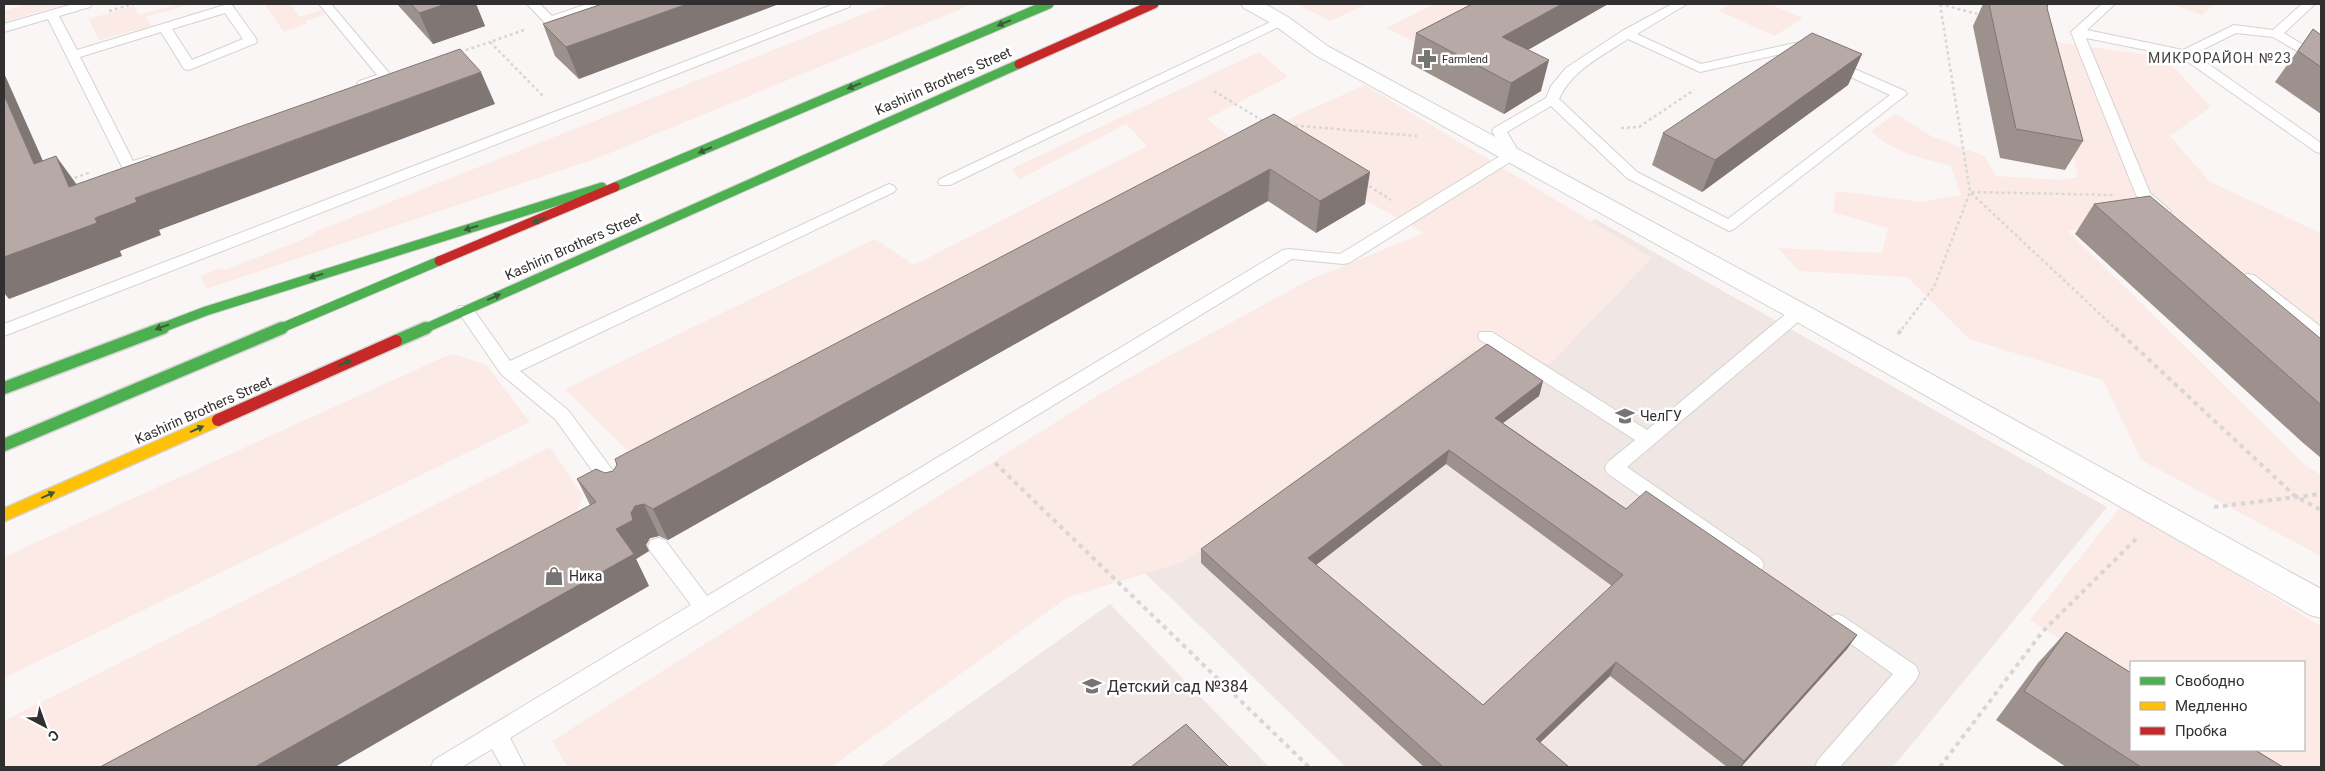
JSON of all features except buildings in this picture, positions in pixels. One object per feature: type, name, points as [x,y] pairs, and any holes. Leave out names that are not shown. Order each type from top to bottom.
[{"type":"main road","name":"Kashirin Brothers Street","points":[[4,445],[1049,4]]},
{"type":"main road","name":"Kashirin Brothers Street","points":[[4,515],[1154,4]]},
{"type":"main road","points":[[4,388],[128,339],[206,311],[651,172]]},
{"type":"street","points":[[1251,4],[1281,21],[1322,51],[1513,154],[1798,312],[2321,605]]},
{"type":"lane","points":[[4,28],[86,4]]},
{"type":"lane","points":[[326,4],[385,77],[349,90]]},
{"type":"lane","points":[[533,4],[550,21],[598,4]]},
{"type":"lane","points":[[4,330],[845,4]]},
{"type":"lane","points":[[442,767],[1290,254],[1343,259],[1513,154],[1499,131],[1552,100],[1558,86],[1571,71],[1627,34],[1681,4]]},
{"type":"lane","points":[[2078,32],[2109,4]]},
{"type":"lane","points":[[2276,34],[2309,4]]},
{"type":"lane","points":[[73,55],[228,8],[251,40],[189,66],[166,28]]},
{"type":"lane","points":[[52,14],[129,167],[165,154]]},
{"type":"lane","points":[[945,182],[1281,21]]},
{"type":"lane","points":[[2186,54],[2234,29],[2276,34],[2321,61]]},
{"type":"lane","points":[[2078,32],[2186,54],[2321,149]]},
{"type":"lane","points":[[2078,32],[2143,195],[2174,220]]},
{"type":"lane","points":[[1552,100],[1632,175],[1729,226],[1900,94],[1794,47],[1700,68],[1627,34]]},
{"type":"lane","points":[[507,370],[889,189]]},
{"type":"lane","points":[[2236,269],[2321,336]]},
{"type":"lane","points":[[465,310],[507,370],[562,415],[621,496]]},
{"type":"lane","points":[[1769,576],[1614,468],[1798,312]]},
{"type":"lane","points":[[1486,336],[1648,439]]},
{"type":"lane","points":[[658,546],[705,608]]},
{"type":"lane","points":[[1818,610],[1908,672],[1826,767]]},
{"type":"lane","points":[[496,735],[514,767]]},
{"type":"path","points":[[1896,337],[1934,287],[1970,192],[1940,4],[1977,14]]},
{"type":"path","points":[[456,54],[550,21]]},
{"type":"path","points":[[490,42],[562,114]]},
{"type":"path","points":[[1586,131],[1639,127],[1723,71],[1720,63]]},
{"type":"path","points":[[1214,91],[1266,123]]},
{"type":"path","points":[[1285,125],[1423,137]]},
{"type":"path","points":[[65,181],[92,172]]},
{"type":"path","points":[[1357,179],[1415,214]]},
{"type":"path","points":[[1970,192],[2143,195]]},
{"type":"path","points":[[1970,192],[2295,496],[2321,510]]},
{"type":"path","points":[[976,445],[1309,767]]},
{"type":"path","points":[[2211,507],[2321,494]]},
{"type":"path","points":[[1940,767],[2043,631],[2161,514]]},
{"type":"shaded area","points":[[27,4],[65,4],[4,22],[4,11]]},
{"type":"shaded area","points":[[178,4],[191,4],[146,17],[151,26],[99,40],[89,19],[133,6],[139,15]]},
{"type":"shaded area","points":[[264,4],[290,4],[300,17],[321,10],[325,15],[305,21],[307,24],[284,32]]},
{"type":"shaded area","points":[[889,4],[973,4],[595,159],[206,289],[201,276],[221,268],[225,270],[311,236],[315,232]]},
{"type":"shaded area","points":[[1298,4],[1367,4],[1330,21]]},
{"type":"shaded area","points":[[1434,4],[1509,4],[1427,48],[1386,28]]},
{"type":"shaded area","points":[[1731,4],[1770,4],[1803,18],[1775,36],[1719,11]]},
{"type":"shaded area","points":[[2170,4],[2215,4],[2202,15]]},
{"type":"shaded area","points":[[2047,41],[2164,57],[2211,107],[2170,136],[2210,182],[2321,233],[2321,378],[2125,220],[2068,231],[2305,465],[2321,475],[2321,556],[2141,460],[2103,380],[1969,339],[1907,277],[1799,271],[1778,248],[1882,253],[1888,228],[1833,212],[1836,191],[1921,202],[1961,195],[1951,166],[1898,150],[1871,131],[1896,114],[1931,136],[1984,156],[1996,176],[2062,180],[2078,177]]},
{"type":"shaded area","points":[[1259,52],[1288,77],[1207,119],[1239,144],[635,458],[565,389],[875,239],[914,265],[1147,146],[1126,124],[1020,179],[1011,169]]},
{"type":"shaded area","points":[[1365,85],[1652,258],[1550,364],[1473,350],[1184,562],[1068,597],[831,767],[567,767],[552,741],[1105,391],[1309,280],[1424,233],[1251,136]]},
{"type":"shaded area","name":"ЧелГУ","points":[[1595,219],[2107,507],[1893,767],[1346,767],[1116,545]]},
{"type":"shaded area","points":[[454,354],[486,365],[530,422],[4,678],[4,557]]},
{"type":"shaded area","points":[[550,447],[583,496],[564,543],[155,767],[4,767],[4,721]]},
{"type":"shaded area","points":[[2122,505],[2321,626],[2321,767],[2261,767],[2235,751],[2305,751],[2305,661],[2130,661],[2130,684],[2030,620]]},
{"type":"shaded area","name":"Детский сад №384","points":[[1110,604],[1269,767],[880,767]]},
{"type":"traffic: fast","points":[[615,187],[1049,4]]},
{"type":"traffic: fast","points":[[396,341],[1019,64]]},
{"type":"traffic: fast","points":[[4,388],[206,311],[602,187]]},
{"type":"traffic: fast","points":[[4,445],[439,261]]},
{"type":"traffic: slow","points":[[4,515],[218,420]]},
{"type":"traffic: jam","points":[[1019,64],[1154,4]]},
{"type":"traffic: jam","points":[[439,261],[615,187]]},
{"type":"traffic: jam","points":[[218,420],[396,341]]},
{"type":"place","name":"Farmlend","points":[[1427,59]]},
{"type":"place","name":"ЧелГУ","points":[[1625,416]]},
{"type":"place","name":"Ника","points":[[554,576]]},
{"type":"place","name":"Детский сад №384","points":[[1092,686]]},
{"type":"district","name":"МИКРОРАЙОН №23","points":[[2220,58]]}]
